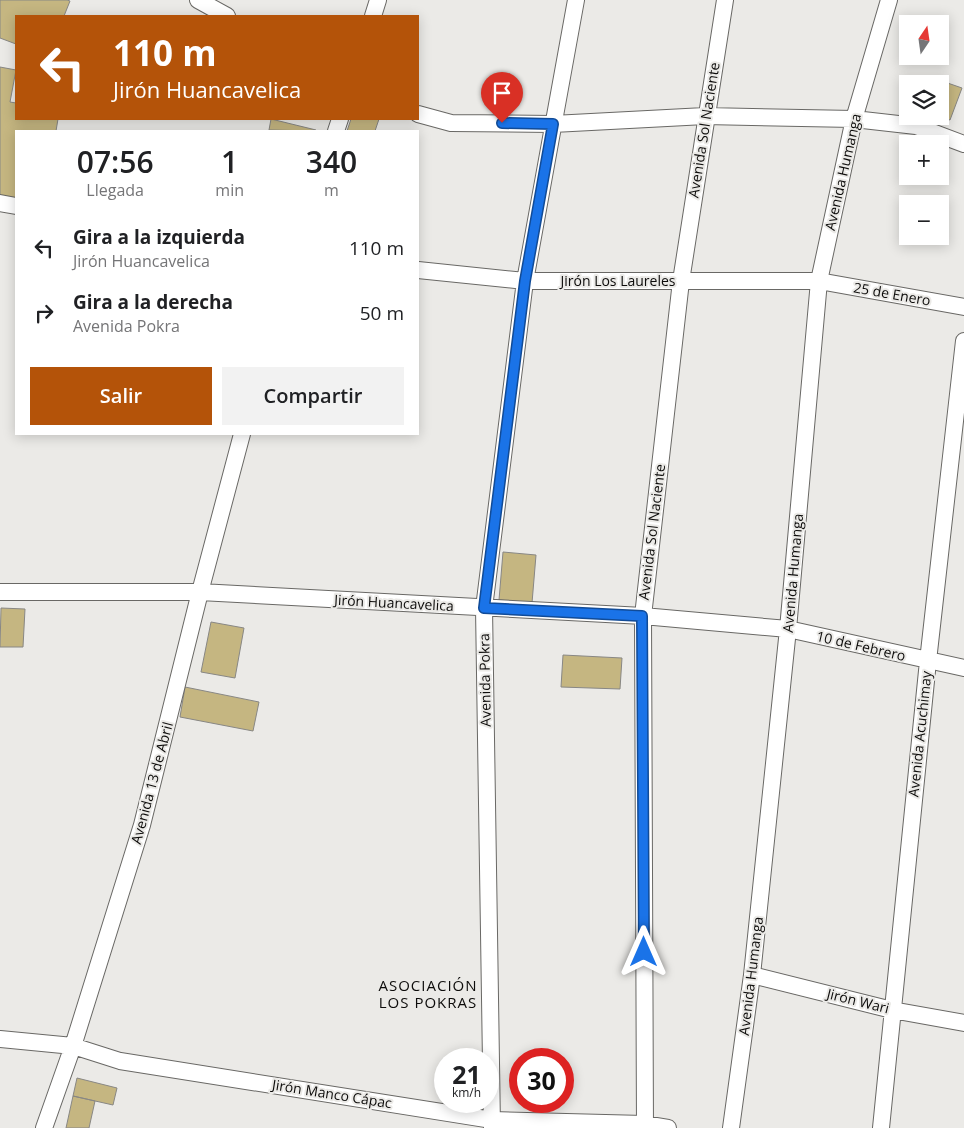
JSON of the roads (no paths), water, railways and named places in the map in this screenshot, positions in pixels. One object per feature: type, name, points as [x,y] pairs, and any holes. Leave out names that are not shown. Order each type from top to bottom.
[{"type":"street","points":[[198,0],[225,15]]},
{"type":"street","points":[[373,15],[378,0]]},
{"type":"street","name":"Avenida Pokra","points":[[492,1124],[484,608],[525,281],[576,0]]},
{"type":"street","name":"Avenida Sol Naciente","points":[[645,1126],[642,616],[681,281],[725,0]]},
{"type":"street","name":"Avenida Humanga","points":[[731,1128],[752,975],[788,629],[819,281],[854,119],[889,0]]},
{"type":"street","points":[[419,114],[451,122],[553,124],[706,116],[854,119],[916,126],[964,144]]},
{"type":"street","points":[[0,203],[15,206]]},
{"type":"street","name":"Jirón Los Laureles","points":[[419,270],[525,281],[819,281]]},
{"type":"street","name":"25 de Enero","points":[[819,281],[964,307]]},
{"type":"street","name":"Avenida Acuchimay","points":[[881,1128],[928,661],[964,341]]},
{"type":"street","name":"Avenida 13 de Abril","points":[[44,1128],[73,1046],[142,825],[200,592],[242,435]]},
{"type":"street","name":"Jirón Huancavelica","points":[[0,592],[200,592],[642,616],[788,629]]},
{"type":"street","name":"10 de Febrero","points":[[788,629],[964,668]]},
{"type":"street","name":"Jirón Wari","points":[[752,975],[892,1010],[964,1023]]},
{"type":"street","name":"Jirón Manco Cápac","points":[[0,1039],[73,1046],[120,1061],[492,1124],[668,1128]]},
{"type":"district","name":"ASOCIACIÓN LOS POKRAS","points":[[428,994]]}]
